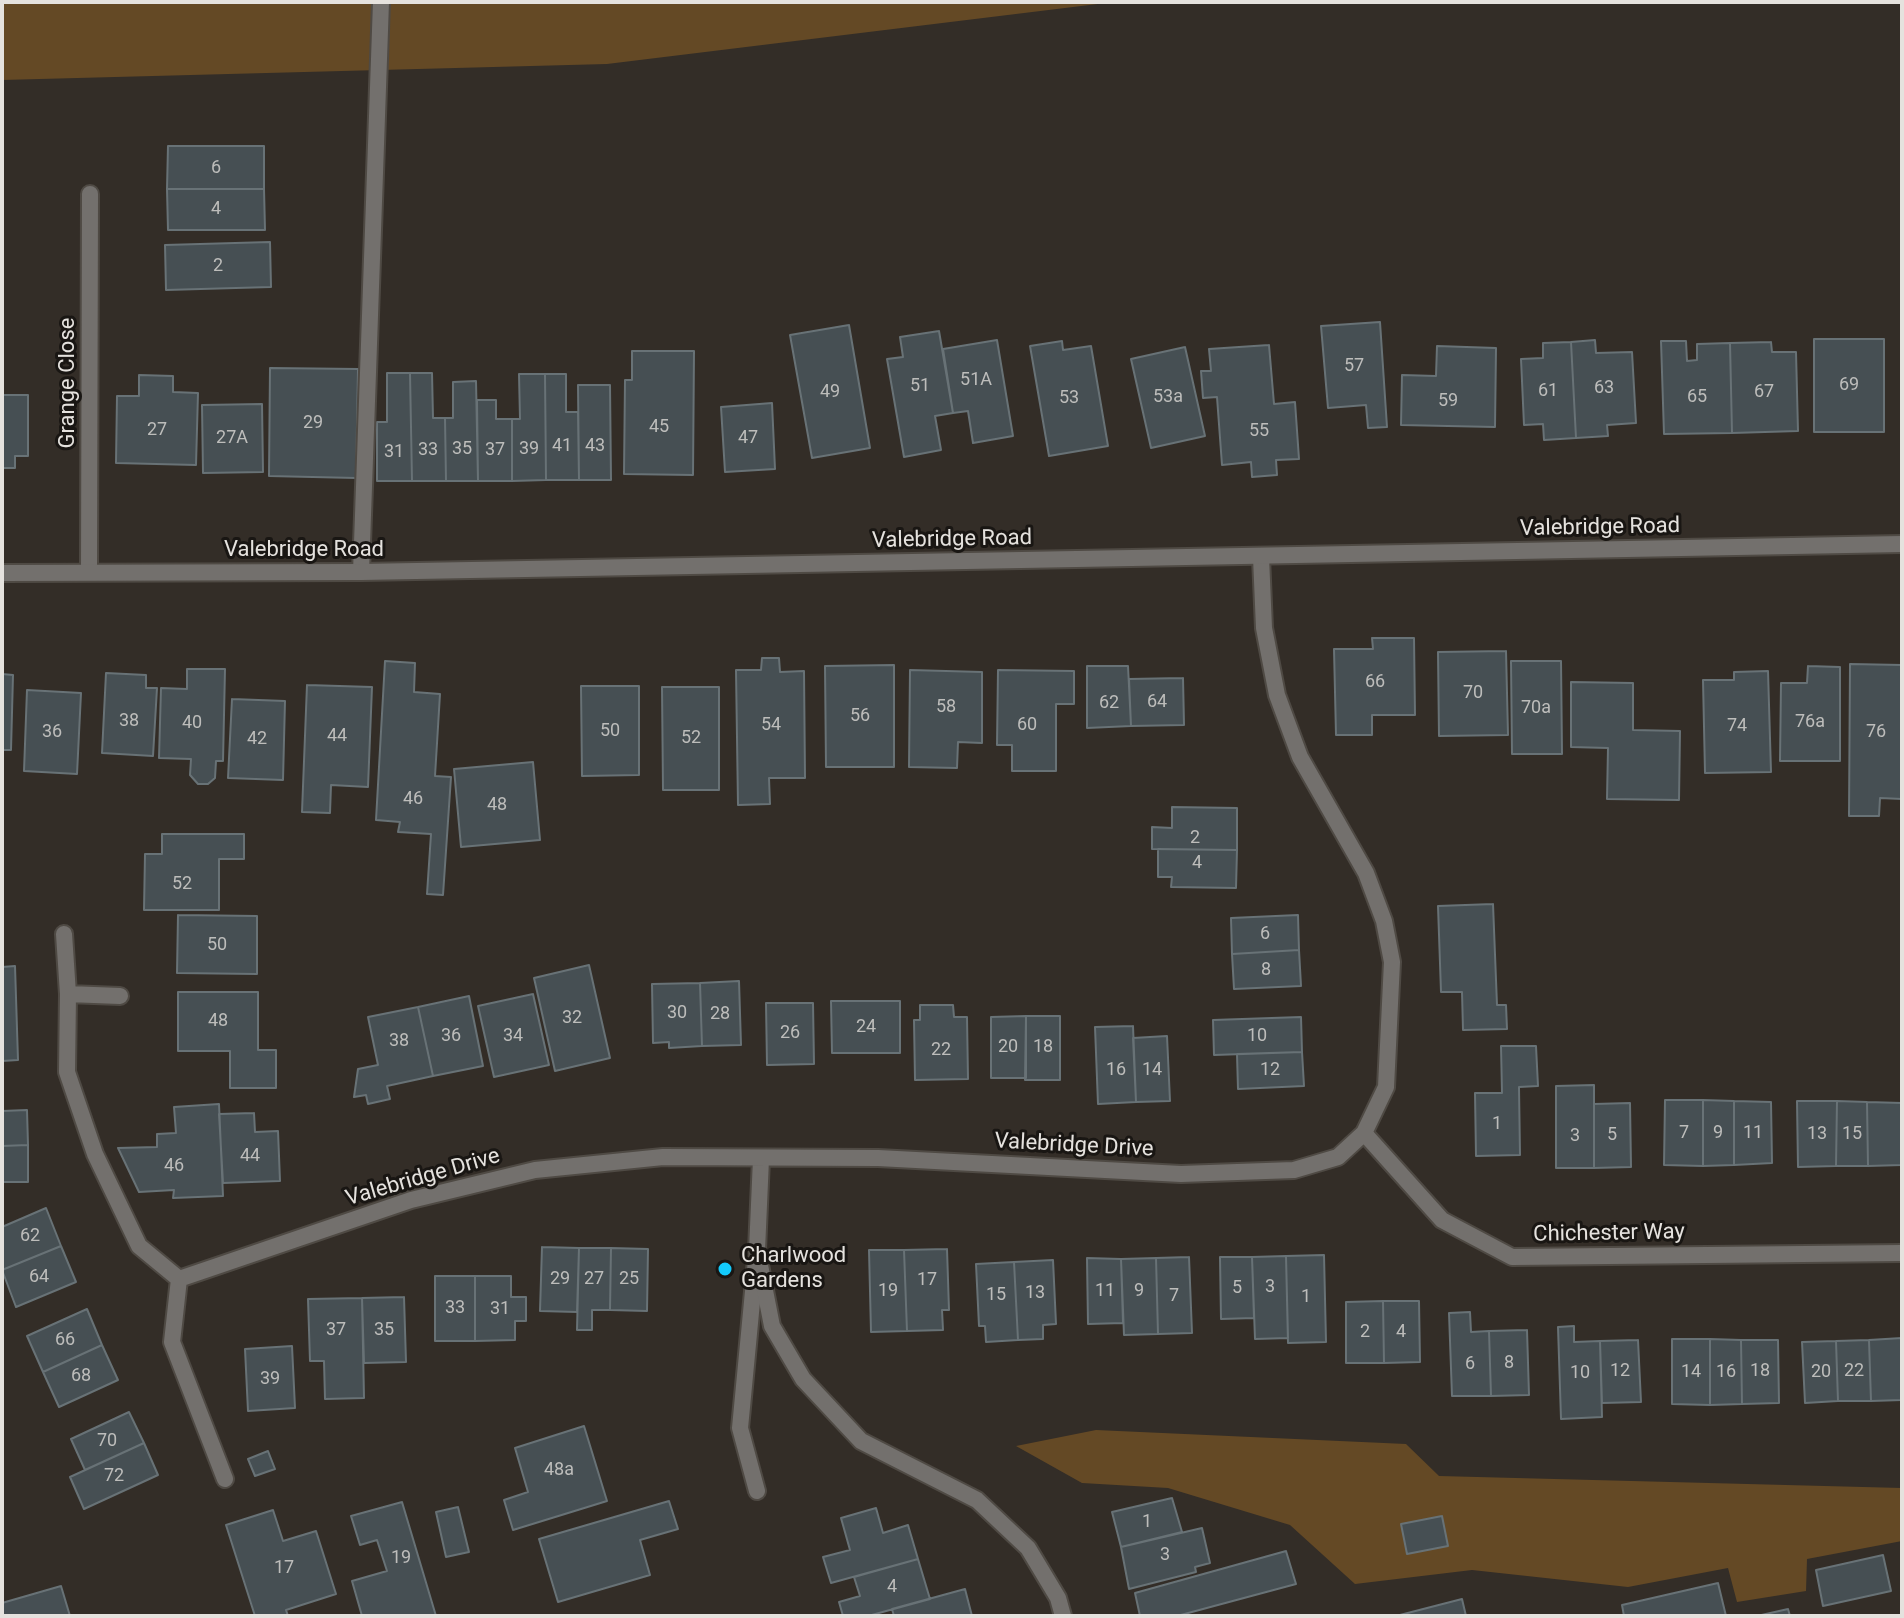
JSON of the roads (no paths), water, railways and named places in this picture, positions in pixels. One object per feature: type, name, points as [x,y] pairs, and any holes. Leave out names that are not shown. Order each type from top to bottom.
[{"type":"street","points":[[361,572],[381,2]]},
{"type":"street","name":"Grange Close","points":[[89,572],[90,194]]},
{"type":"street","name":"Valebridge Road","points":[[2,573],[361,572],[1902,544]]},
{"type":"street","name":"Valebridge Drive","points":[[179,1279],[411,1200],[535,1170],[663,1157],[878,1158],[1181,1174],[1294,1170],[1338,1157],[1364,1133],[1386,1087],[1392,962],[1384,921],[1366,873],[1300,757],[1277,695],[1264,628],[1261,557]]},
{"type":"street","points":[[64,934],[68,994],[67,1072],[95,1154],[139,1246],[179,1279],[172,1342],[225,1479]]},
{"type":"street","points":[[68,994],[120,996]]},
{"type":"street","name":"Chichester Way","points":[[1364,1133],[1442,1220],[1512,1257],[1902,1253]]},
{"type":"street","points":[[757,1491],[740,1428],[748,1368],[761,1159]]},
{"type":"street","points":[[757,1250],[772,1326],[803,1379],[861,1441],[977,1500],[1028,1548],[1058,1598],[1063,1616]]},
{"type":"place","name":"Charlwood Gardens","points":[[725,1269]]}]
